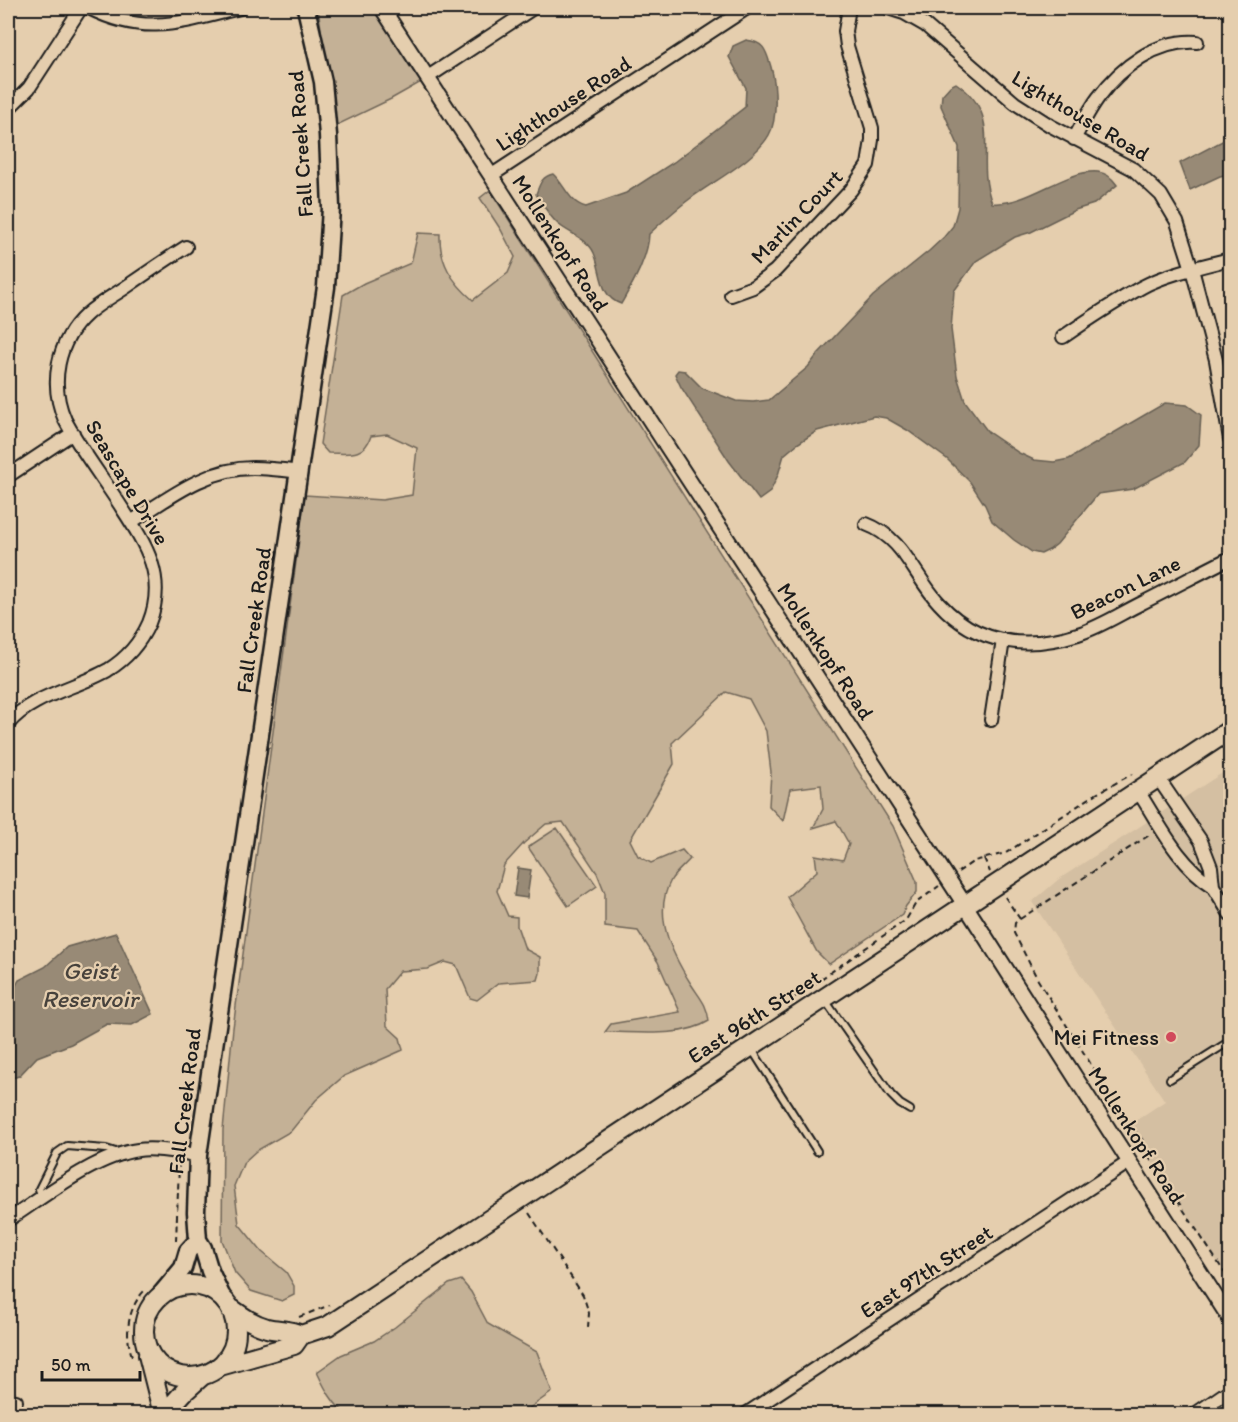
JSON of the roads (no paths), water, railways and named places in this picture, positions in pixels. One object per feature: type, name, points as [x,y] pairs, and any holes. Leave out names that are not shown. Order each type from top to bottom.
[{"type":"main road","name":"Fall Creek Road","points":[[226,1302],[210,1271],[198,1240],[196,1212],[198,1155],[326,287],[331,208],[323,82],[306,8]]},
{"type":"main road","name":"East 96th Street","points":[[220,1366],[294,1345],[298,1326],[328,1326],[1230,730]]},
{"type":"main road","points":[[164,1414],[144,1335],[147,1315],[183,1268],[188,1251],[198,1240]]},
{"type":"main road","points":[[157,1299],[173,1287],[193,1284],[212,1289],[251,1323],[270,1329],[290,1329],[298,1326]]},
{"type":"main road","points":[[164,1414],[203,1375],[220,1366],[235,1344],[237,1326],[226,1302]]},
{"type":"main road","points":[[146,1345],[150,1354],[164,1369],[183,1377],[203,1375]]},
{"type":"street","points":[[8,109],[29,87],[81,8]]},
{"type":"street","points":[[88,8],[122,22],[152,26],[240,8]]},
{"type":"street","name":"Mollenkopf Road","points":[[382,8],[966,905],[1230,1319]]},
{"type":"street","points":[[428,77],[533,8]]},
{"type":"street","name":"Lighthouse Road","points":[[492,175],[747,8]]},
{"type":"street","name":"Marlin Court","points":[[731,295],[753,287],[775,271],[851,190],[868,165],[872,128],[847,46],[845,31],[849,8]]},
{"type":"street","name":"Lighthouse Road","points":[[888,8],[904,13],[925,25],[1010,99],[1040,120],[1133,170],[1157,190],[1177,222],[1192,269],[1216,360],[1230,439]]},
{"type":"street","points":[[1074,139],[1096,99],[1125,68],[1150,51],[1168,45],[1197,42]]},
{"type":"street","name":"Seascape Drive","points":[[8,724],[40,700],[106,672],[116,665],[141,639],[153,612],[155,581],[149,552],[73,433],[60,408],[56,384],[59,360],[71,332],[92,310],[186,247]]},
{"type":"street","points":[[1063,337],[1132,292],[1192,269],[1230,259]]},
{"type":"street","points":[[8,476],[73,433]]},
{"type":"street","points":[[131,522],[194,482],[211,475],[235,469],[253,468],[300,472]]},
{"type":"street","name":"Beacon Lane","points":[[866,524],[885,534],[900,548],[932,594],[948,612],[974,630],[1014,643],[1050,641],[1080,634],[1230,558]]},
{"type":"street","points":[[991,720],[1003,640]]},
{"type":"street","points":[[1158,778],[1201,841],[1211,867],[1213,886]]},
{"type":"street","points":[[1138,790],[1187,865],[1213,886],[1230,914]]},
{"type":"street","points":[[8,1220],[92,1167],[123,1154],[150,1150],[198,1155]]},
{"type":"street","name":"East 97th Street","points":[[746,1414],[1129,1162]]},
{"type":"street","points":[[1195,1414],[1230,1390]]},
{"type":"lane","points":[[824,998],[878,1078],[900,1104],[910,1110]]},
{"type":"lane","points":[[1170,1079],[1230,1041]]},
{"type":"lane","points":[[750,1047],[817,1151]]},
{"type":"lane","points":[[42,1198],[39,1189],[57,1153],[67,1146],[106,1149],[123,1154]]},
{"type":"water","points":[[746,40],[764,48],[771,67],[775,101],[774,120],[769,135],[754,153],[685,202],[649,234],[646,252],[635,279],[621,304],[614,301],[605,290],[597,260],[591,248],[558,224],[546,210],[536,194],[540,184],[543,179],[553,174],[575,202],[586,207],[626,193],[674,162],[745,107],[746,88],[729,57],[733,46]]},
{"type":"water","points":[[956,83],[971,96],[980,109],[986,138],[987,186],[992,203],[1019,199],[1059,181],[1085,173],[1104,174],[1117,185],[1094,204],[1015,237],[976,261],[954,291],[951,329],[957,376],[965,401],[988,432],[1019,453],[1034,460],[1054,462],[1069,459],[1165,403],[1187,405],[1201,415],[1199,445],[1185,462],[1133,489],[1098,494],[1057,544],[1041,554],[1032,552],[1014,540],[992,521],[970,482],[947,459],[886,418],[874,416],[817,431],[784,455],[770,492],[759,500],[729,461],[675,374],[678,370],[685,371],[702,388],[736,401],[769,400],[808,367],[873,296],[944,237],[953,226],[958,208],[959,147],[941,106],[942,95]]},
{"type":"water","points":[[1230,137],[1230,174],[1220,176],[1190,190],[1180,163]]},
{"type":"water","points":[[518,868],[531,870],[527,898],[514,896]]},
{"type":"water","name":"Geist Reservoir","points":[[116,933],[153,1014],[132,1025],[107,1024],[71,1044],[37,1057],[19,1076],[8,1079],[8,1000],[19,980],[45,967],[67,947]]},
{"type":"place","name":"Mei Fitness","points":[[1171,1037]]}]
